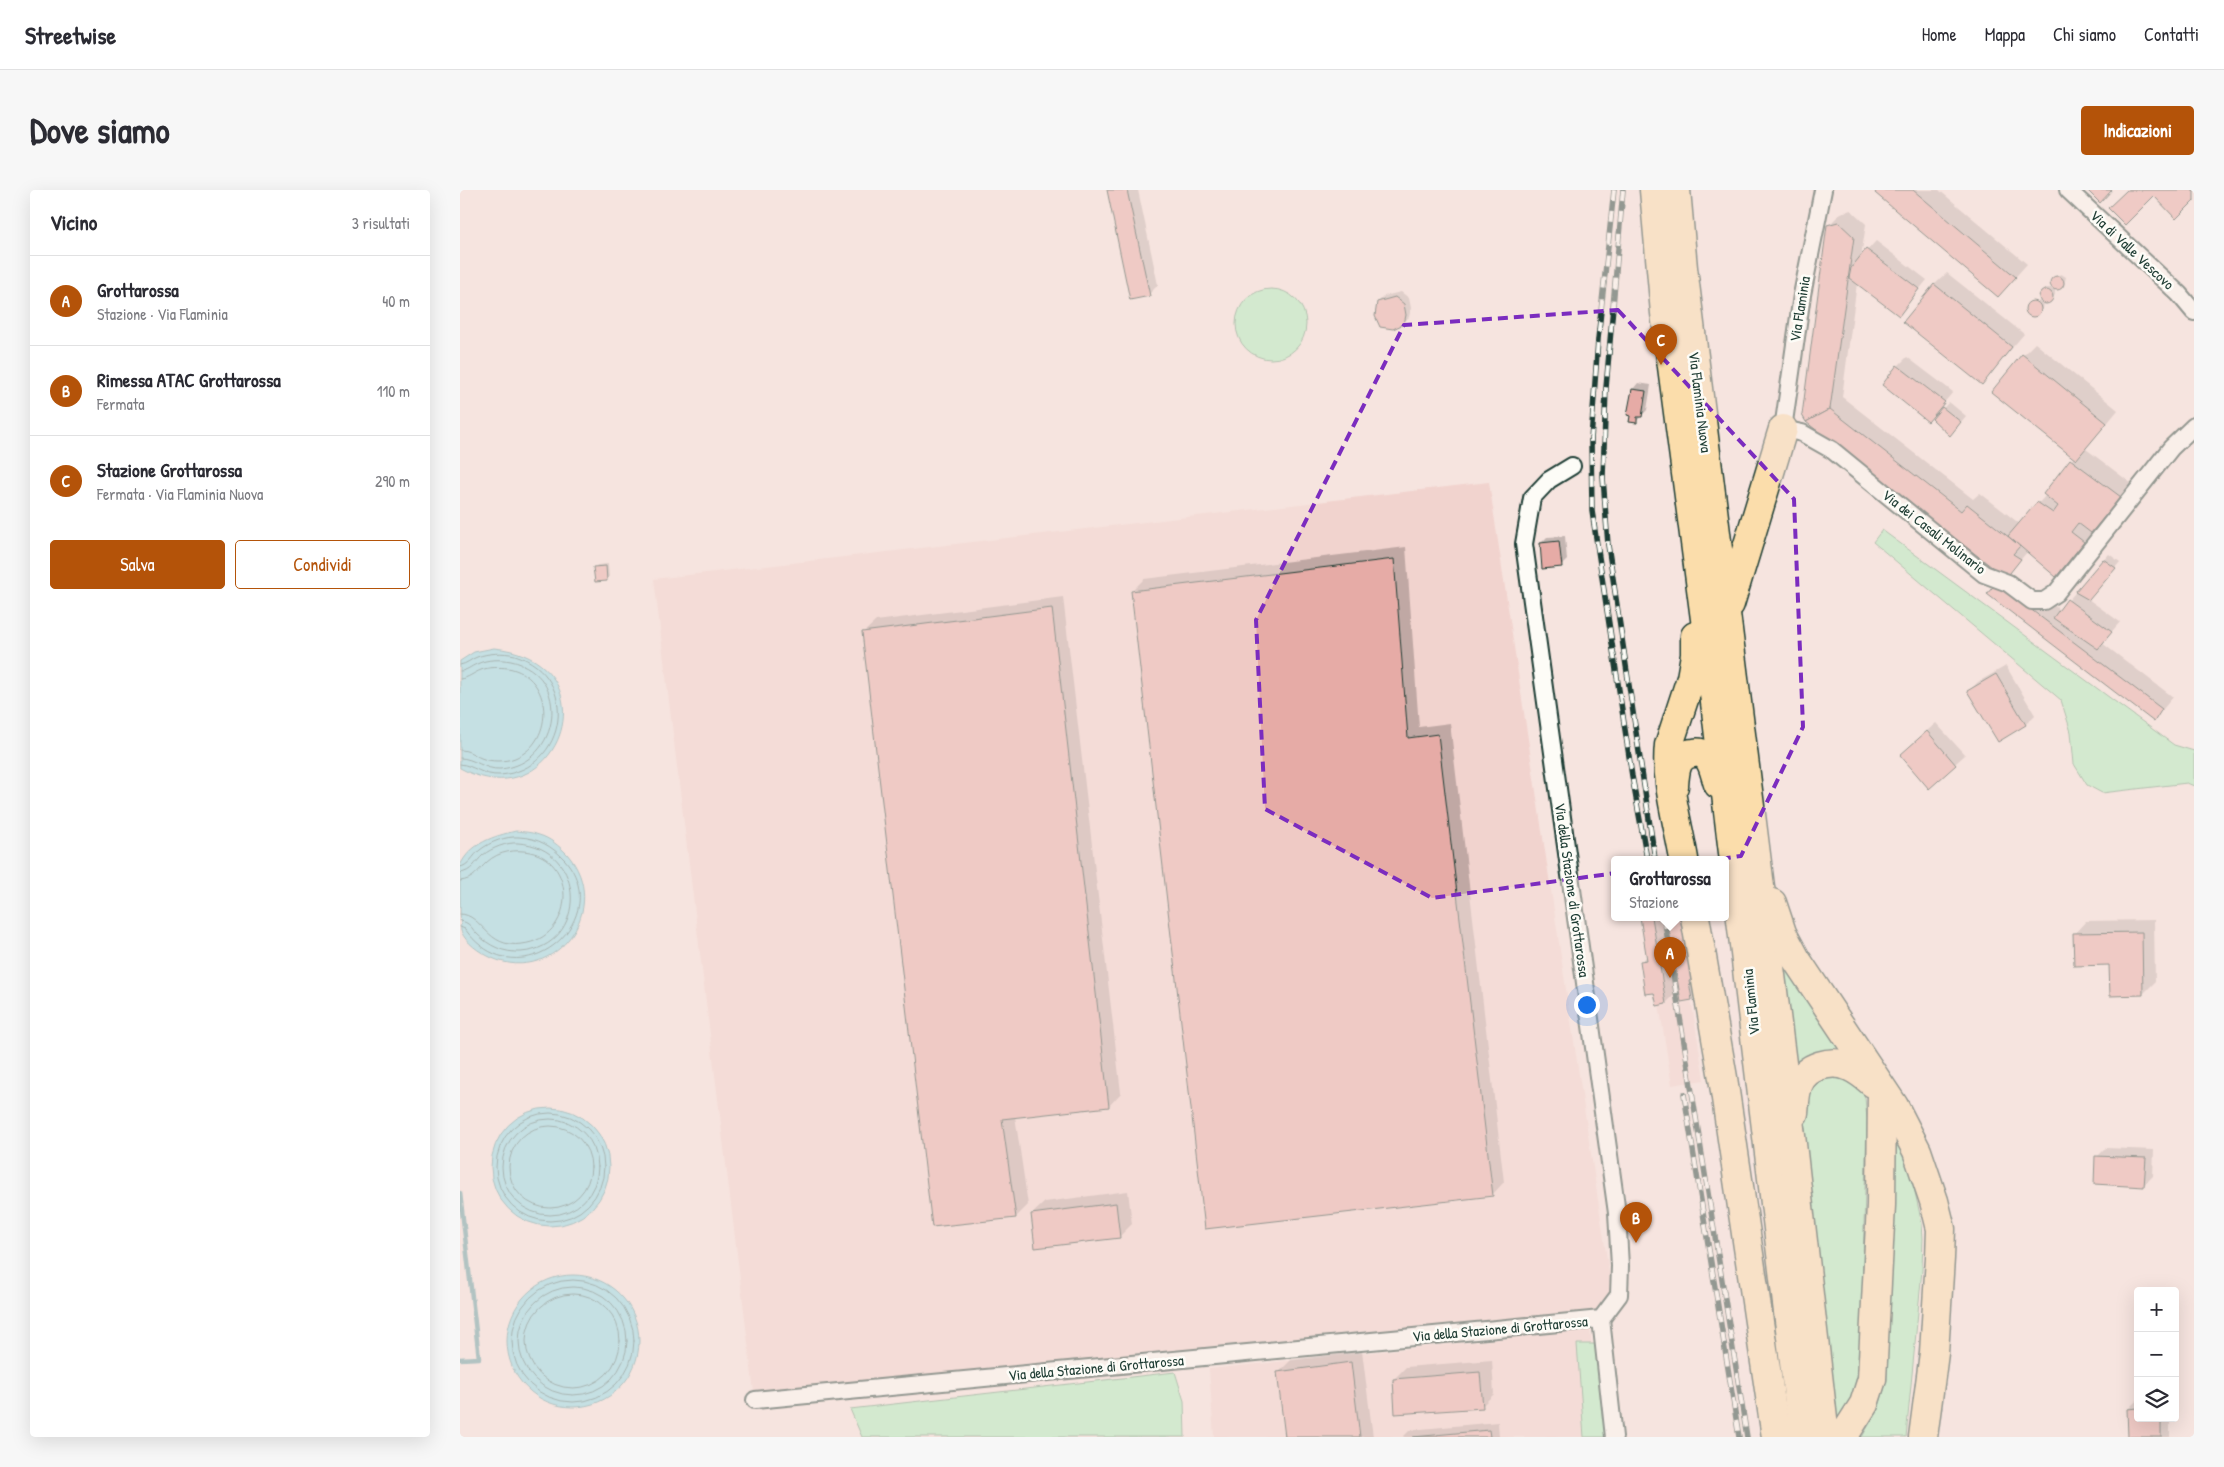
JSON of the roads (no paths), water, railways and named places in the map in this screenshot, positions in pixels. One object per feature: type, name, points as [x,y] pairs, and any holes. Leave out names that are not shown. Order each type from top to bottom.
[{"type":"highway","name":"Via Flaminia Nuova","points":[[1654,190],[1665,313],[1698,567]]},
{"type":"highway","name":"Via Flaminia Nuova","points":[[1676,190],[1682,268],[1727,613]]},
{"type":"highway","points":[[1727,613],[1783,429]]},
{"type":"highway","points":[[1683,856],[1668,758],[1671,740],[1693,668],[1698,567]]},
{"type":"highway","name":"Via Flaminia","points":[[1698,567],[1792,1144],[1825,1437]]},
{"type":"highway","name":"Via Flaminia","points":[[1727,613],[1738,815],[1803,1437]]},
{"type":"highway","points":[[1673,795],[1675,771],[1678,763],[1684,756],[1698,752],[1704,754],[1738,815],[1787,943],[1894,1106],[1917,1151],[1941,1229],[1934,1353],[1923,1437]]},
{"type":"highway","points":[[1695,921],[1723,1078],[1776,1437]]},
{"type":"highway","points":[[1792,1144],[1798,1086],[1800,1080],[1811,1070],[1825,1064],[1842,1064],[1860,1072],[1882,1090]]},
{"type":"highway","points":[[1843,1437],[1864,1404],[1872,1379],[1878,1263],[1882,1090]]},
{"type":"street","name":"Via Flaminia","points":[[1783,429],[1802,294],[1823,190]]},
{"type":"street","name":"Via di Valle Vescovo","points":[[2068,190],[2179,294],[2194,312]]},
{"type":"street","name":"Via dei Casali Molinario","points":[[1783,429],[1802,433],[1825,445],[1984,574],[2008,583],[2032,602],[2038,602],[2056,593],[2171,448],[2194,426]]},
{"type":"street","name":"Via della Stazione di Grottarossa","points":[[755,1400],[1602,1319],[1619,1295],[1620,1266],[1617,1213],[1524,544],[1532,498],[1549,480],[1572,466]]},
{"type":"street","points":[[1602,1319],[1614,1437]]},
{"type":"water","points":[[494,648],[532,659],[554,680],[563,706],[560,733],[547,757],[525,774],[495,779],[460,768],[460,661],[474,652]]},
{"type":"water","points":[[516,831],[543,836],[564,851],[580,875],[584,897],[580,918],[571,936],[556,951],[537,961],[515,964],[487,956],[473,947],[463,935],[461,931],[460,866],[464,858],[476,846],[499,835]]},
{"type":"water","points":[[550,1108],[573,1112],[592,1125],[605,1144],[609,1167],[605,1190],[592,1209],[573,1222],[550,1226],[527,1222],[508,1209],[495,1190],[491,1167],[495,1144],[508,1125],[527,1112]]},
{"type":"water","points":[[573,1275],[598,1280],[610,1286],[628,1304],[634,1316],[639,1341],[634,1366],[628,1378],[610,1396],[598,1402],[573,1407],[548,1402],[536,1396],[518,1378],[512,1366],[507,1341],[512,1316],[518,1304],[536,1286],[548,1280]]},
{"type":"waterway","points":[[460,1193],[479,1358],[460,1359]]},
{"type":"railway","points":[[1614,190],[1598,339],[1591,440],[1592,511],[1632,776],[1646,856]]},
{"type":"railway","points":[[1623,190],[1606,388],[1603,477],[1608,545],[1655,856]]},
{"type":"railway","points":[[1665,921],[1747,1437]]},
{"type":"railway","points":[[1684,1094],[1739,1437]]},
{"type":"place","name":"Stazione Grottarossa","points":[[1661,365]]},
{"type":"place","name":"Grottarossa","points":[[1670,978]]},
{"type":"place","name":"Rimessa ATAC Grottarossa","points":[[1636,1243]]}]
